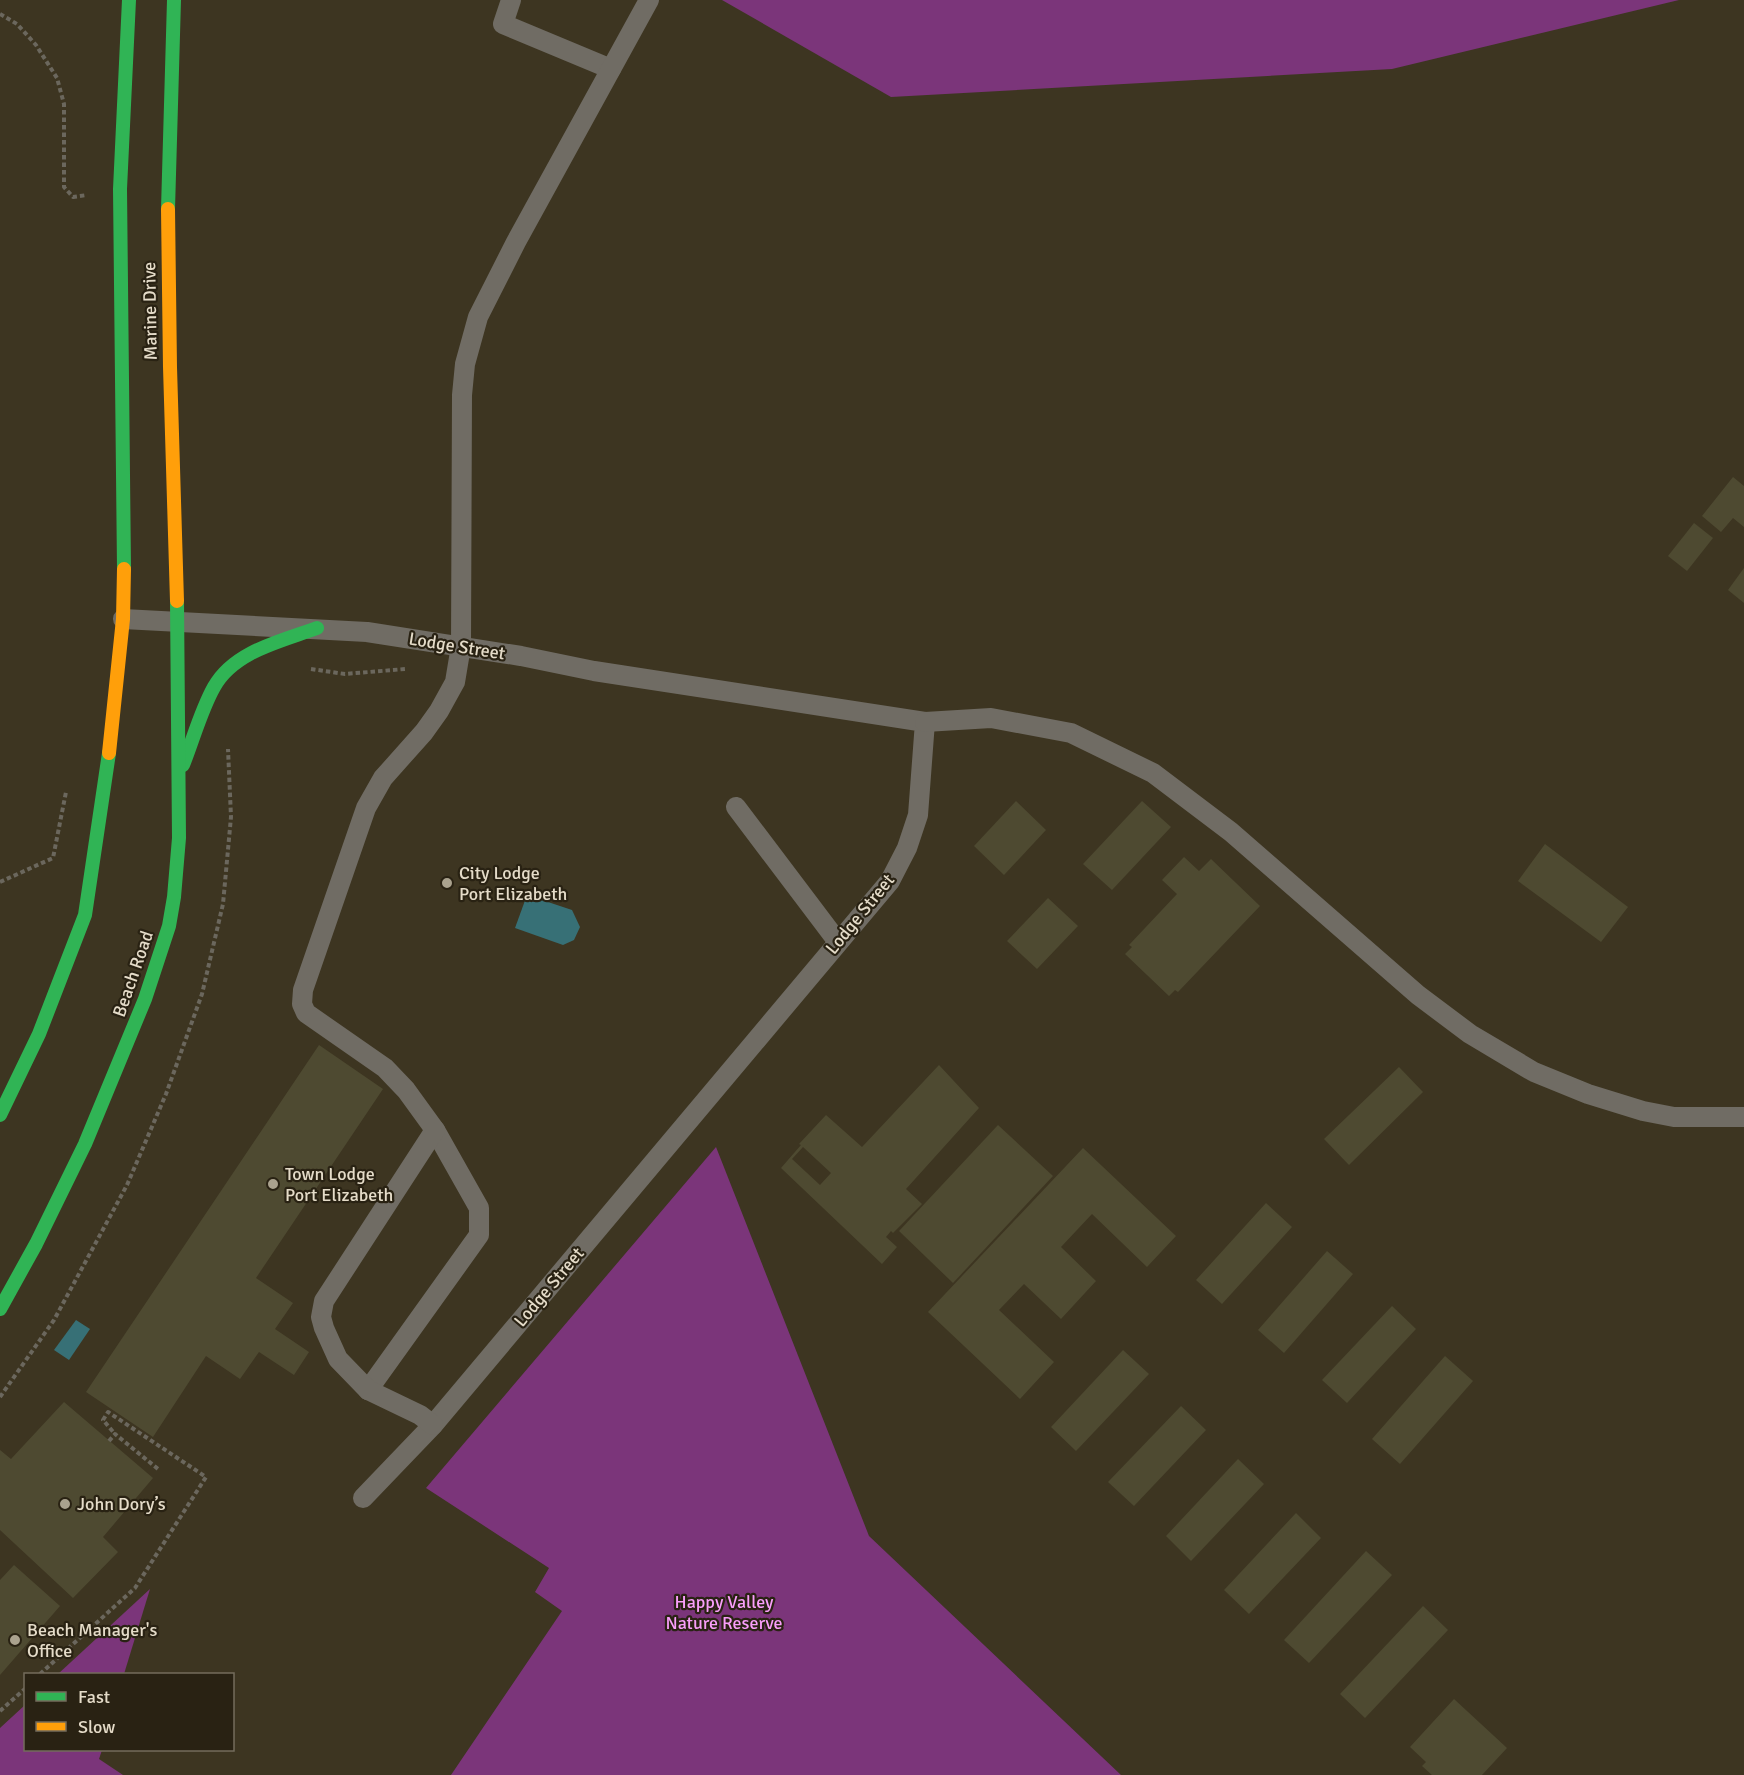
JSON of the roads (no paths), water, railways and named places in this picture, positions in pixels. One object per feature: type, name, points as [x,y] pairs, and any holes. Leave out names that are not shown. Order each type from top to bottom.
[{"type":"main road","name":"Marine Drive","points":[[123,619],[120,189],[129,0]]},
{"type":"main road","name":"Marine Drive","points":[[174,0],[167,231],[178,621]]},
{"type":"main road","points":[[0,1115],[39,1034],[85,915],[106,782],[123,619]]},
{"type":"main road","name":"Beach Road","points":[[0,1310],[43,1235],[108,1092],[145,999],[169,927],[176,871],[179,777],[178,621]]},
{"type":"main road","points":[[179,777],[220,676],[247,656],[317,627]]},
{"type":"lane","points":[[511,0],[503,24],[611,69]]},
{"type":"lane","points":[[368,1390],[479,1235],[479,1208],[435,1130],[406,1090],[385,1068],[306,1012],[302,1004],[303,990],[366,808],[383,778],[424,732],[439,711],[455,682],[461,646],[462,395],[465,364],[478,317],[516,242],[649,0]]},
{"type":"lane","name":"Lodge Street","points":[[123,619],[317,627],[368,632],[521,656],[606,673],[926,722],[918,815],[907,848],[890,881],[433,1425],[363,1498]]},
{"type":"lane","points":[[926,722],[991,718],[1071,733],[1153,773],[1231,832],[1418,995],[1470,1034],[1534,1072],[1588,1094],[1643,1111],[1674,1117],[1744,1118]]},
{"type":"lane","points":[[736,807],[838,942]]},
{"type":"lane","points":[[433,1425],[420,1415],[368,1390],[338,1359],[321,1317],[324,1301],[435,1130]]},
{"type":"water","points":[[527,895],[572,910],[580,927],[574,940],[563,945],[515,928]]},
{"type":"water","points":[[76,1320],[90,1329],[69,1360],[54,1350]]},
{"type":"place","name":"City Lodge Port Elizabeth","points":[[447,883]]},
{"type":"place","name":"Town Lodge Port Elizabeth","points":[[273,1184]]},
{"type":"place","name":"John Dory’s","points":[[65,1504]]},
{"type":"place","name":"Beach Manager's Office","points":[[15,1640]]},
{"type":"park label","name":"Happy Valley Nature Reserve","points":[[724,1612]]}]
